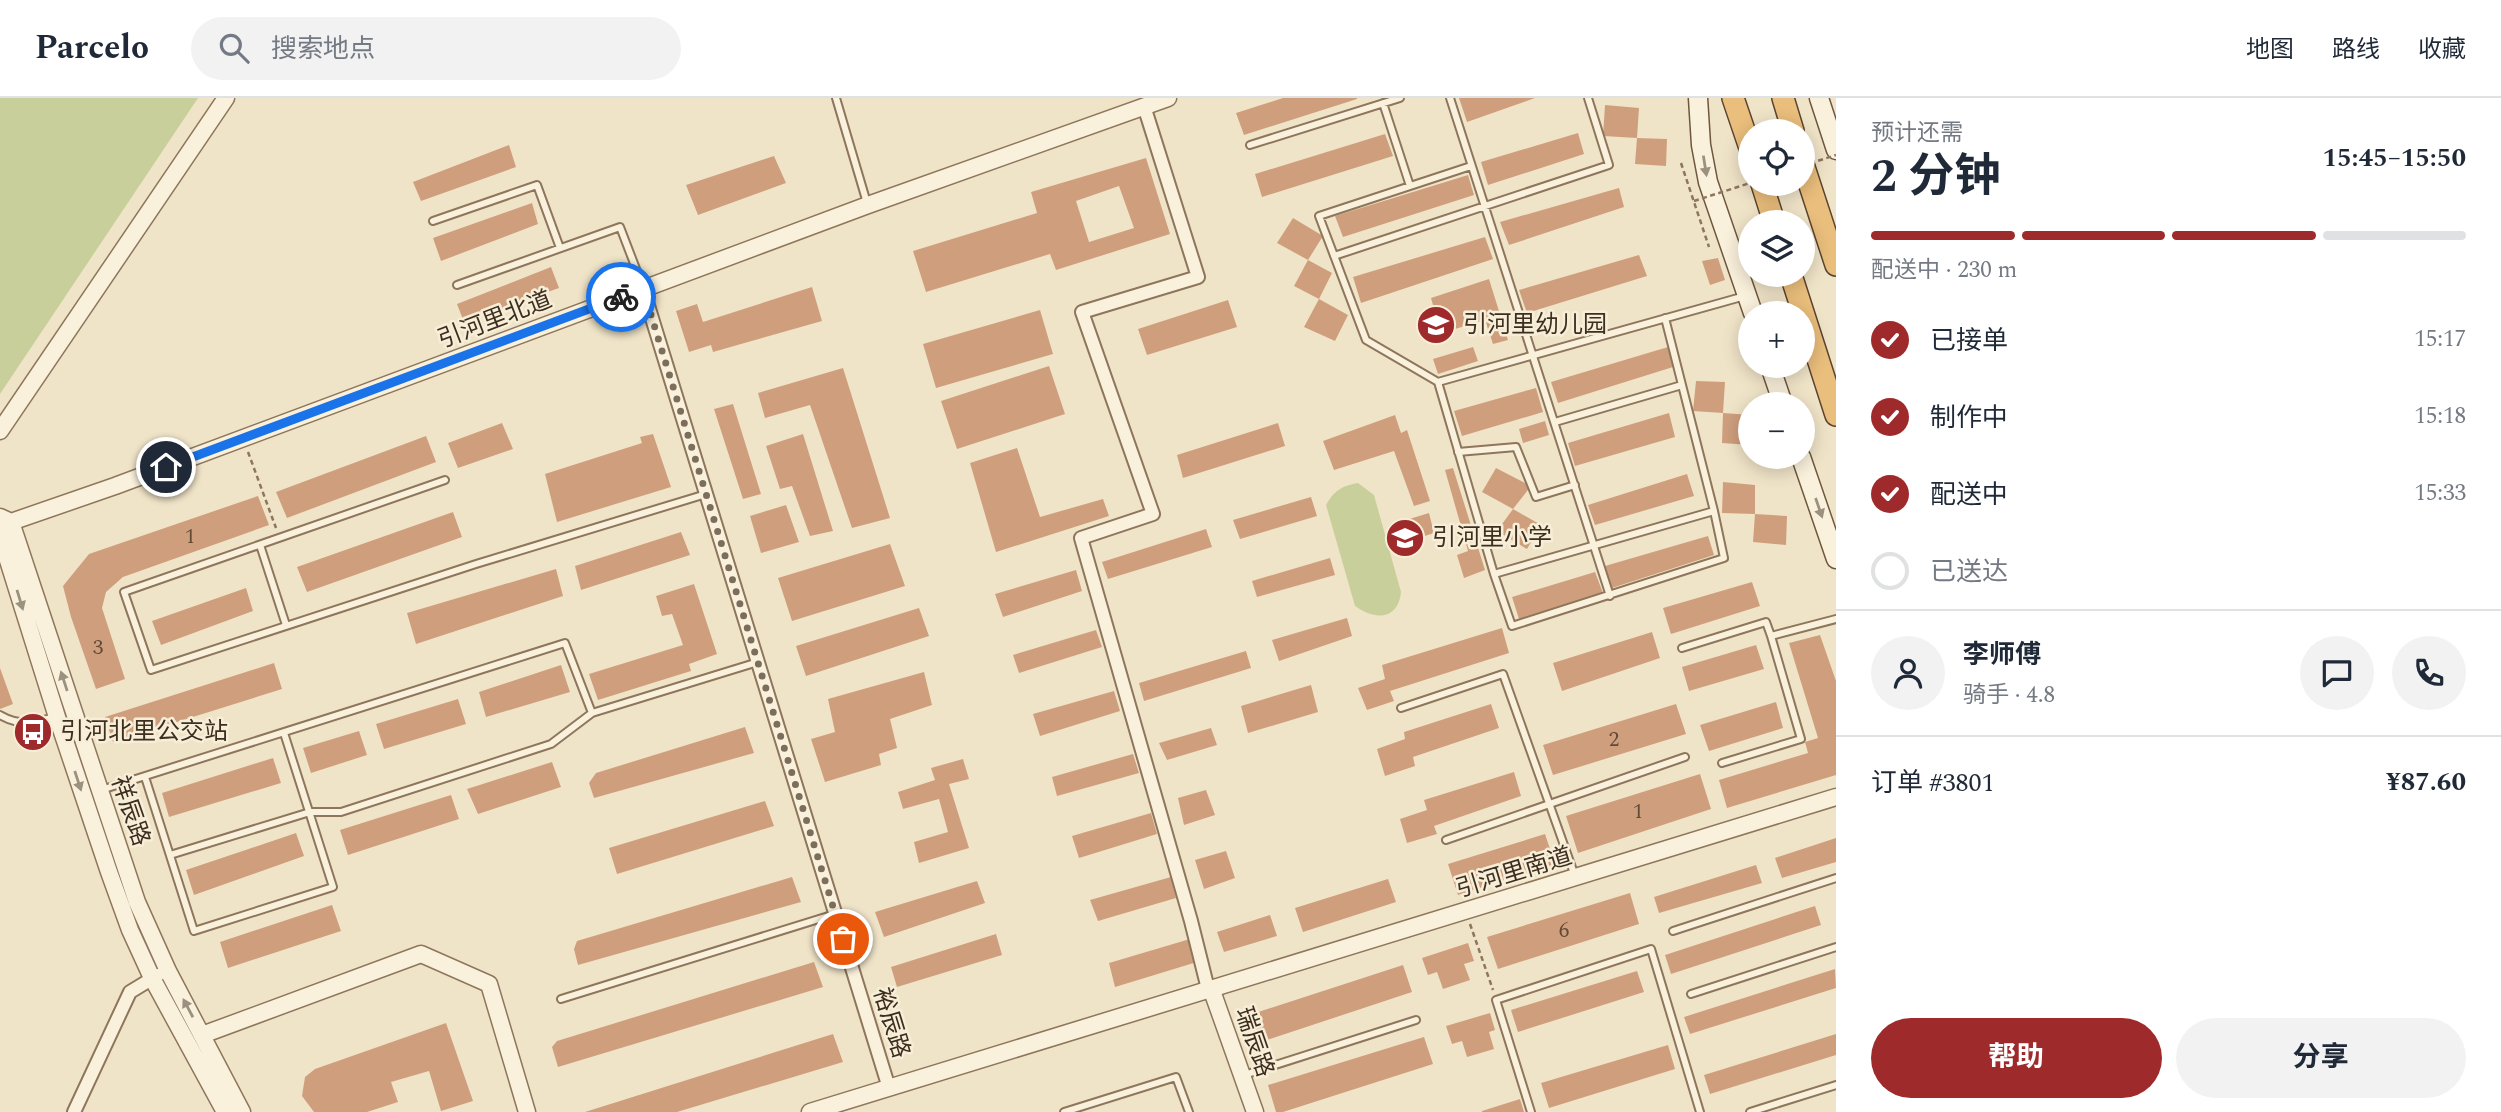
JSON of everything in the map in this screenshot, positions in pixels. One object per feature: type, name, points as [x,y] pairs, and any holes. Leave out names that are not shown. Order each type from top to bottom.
[{"type":"highway","points":[[1733,98],[1740,119]]},
{"type":"highway","points":[[1783,98],[1789,119]]},
{"type":"highway","points":[[1813,196],[1836,265]]},
{"type":"highway","points":[[1795,287],[1836,415]]},
{"type":"main road","points":[[1698,98],[1708,182],[1749,301]]},
{"type":"main road","points":[[1819,98],[1836,152]]},
{"type":"main road","points":[[1805,469],[1836,559]]},
{"type":"street","points":[[0,431],[226,98]]},
{"type":"street","name":"引河里北道","points":[[3,527],[868,205],[1168,98]]},
{"type":"street","points":[[1144,106],[1198,277],[1082,313],[1153,514],[1081,538],[1208,989]]},
{"type":"street","name":"裕辰路","points":[[643,289],[888,1088]]},
{"type":"street","name":"祥辰路","points":[[3,527],[57,717],[109,872],[152,978],[225,1112]]},
{"type":"street","name":"祥辰路","points":[[3,527],[137,902],[168,971],[242,1112]]},
{"type":"street","name":"引河里南道","points":[[810,1112],[1836,797]]},
{"type":"street","points":[[202,1035],[421,954],[489,984],[527,1112]]},
{"type":"street","points":[[74,1112],[130,992],[168,971]]},
{"type":"street","name":"瑞辰路","points":[[1208,989],[1239,1077],[1248,1112]]},
{"type":"street","name":"瑞辰路","points":[[1239,1077],[1255,1112]]},
{"type":"lane","points":[[836,98],[868,205]]},
{"type":"lane","points":[[1250,145],[1400,98]]},
{"type":"lane","points":[[1450,98],[1610,596]]},
{"type":"lane","points":[[1334,256],[1609,165],[1588,98]]},
{"type":"lane","points":[[1383,103],[1410,186]]},
{"type":"lane","points":[[1471,166],[1320,216],[1366,340],[1438,382],[1494,574],[1512,626],[1724,558],[1665,318]]},
{"type":"lane","points":[[433,221],[537,185],[560,248]]},
{"type":"lane","points":[[457,285],[620,227],[643,289]]},
{"type":"lane","points":[[1438,382],[1747,295]]},
{"type":"lane","points":[[1555,422],[1682,384]]},
{"type":"lane","points":[[1458,452],[1516,447],[1536,497],[1574,485]]},
{"type":"lane","points":[[445,480],[124,592],[150,670],[706,494]]},
{"type":"lane","points":[[1494,574],[1714,511]]},
{"type":"lane","points":[[260,545],[286,625]]},
{"type":"lane","points":[[1771,636],[1836,619]]},
{"type":"lane","points":[[1682,648],[1766,622],[1771,636],[1801,739],[1722,763]]},
{"type":"lane","points":[[99,791],[565,643],[592,713]]},
{"type":"lane","points":[[170,855],[310,811],[341,812],[551,744],[592,713],[758,662]]},
{"type":"lane","points":[[1401,708],[1503,674],[1576,878]]},
{"type":"lane","points":[[0,715],[11,721],[31,723],[57,717]]},
{"type":"lane","points":[[145,777],[194,931],[333,887],[285,733]]},
{"type":"lane","points":[[1446,840],[1685,757]]},
{"type":"lane","points":[[1672,931],[1836,878]]},
{"type":"lane","points":[[561,999],[835,914]]},
{"type":"lane","points":[[1691,994],[1836,947]]},
{"type":"lane","points":[[1531,1112],[1496,1000],[1651,949],[1700,1112]]},
{"type":"lane","points":[[1239,1077],[1416,1020]]},
{"type":"lane","points":[[1064,1112],[1176,1077],[1189,1112]]},
{"type":"lane","points":[[1750,1112],[1836,1085]]},
{"type":"path","points":[[1815,159],[1836,152]]},
{"type":"path","points":[[1681,163],[1709,247]]},
{"type":"path","points":[[1694,201],[1738,187]]},
{"type":"path","points":[[243,438],[279,538]]},
{"type":"path","points":[[1466,912],[1496,1000]]},
{"type":"green space","points":[[0,98],[198,98],[0,394]]},
{"type":"green space","points":[[1358,483],[1374,495],[1401,592],[1395,608],[1384,615],[1370,614],[1355,606],[1326,505],[1339,490]]},
{"type":"building","points":[[1283,98],[1357,99],[1244,135],[1236,113]]},
{"type":"building","points":[[1459,98],[1535,98],[1467,122]]},
{"type":"building","points":[[1605,105],[1639,108],[1637,138],[1603,136]]},
{"type":"building","points":[[1578,133],[1584,154],[1488,185],[1481,162]]},
{"type":"building","points":[[1385,134],[1393,156],[1262,197],[1255,174]]},
{"type":"building","points":[[1637,138],[1667,139],[1666,166],[1635,164]]},
{"type":"building","points":[[509,145],[516,167],[421,201],[413,182]]},
{"type":"building","points":[[774,156],[786,183],[698,215],[686,185]]},
{"type":"building","points":[[1146,158],[1170,234],[1056,270],[1050,254],[926,292],[913,251],[1037,213],[1031,192]],"holes":[[[1119,186],[1134,228],[1089,242],[1076,201]]]},
{"type":"building","points":[[1468,175],[1474,195],[1343,237],[1335,216]]},
{"type":"building","points":[[1619,188],[1624,207],[1509,245],[1500,222]]},
{"type":"building","points":[[532,203],[538,224],[441,261],[433,238]]},
{"type":"building","points":[[1293,218],[1323,236],[1308,260],[1277,243]]},
{"type":"building","points":[[1485,237],[1493,259],[1361,303],[1353,277]]},
{"type":"building","points":[[1639,255],[1647,276],[1527,313],[1519,290]]},
{"type":"building","points":[[1718,258],[1725,280],[1710,285],[1702,261]]},
{"type":"building","points":[[1308,260],[1332,273],[1319,299],[1294,286]]},
{"type":"building","points":[[551,267],[559,288],[464,322],[457,304]]},
{"type":"building","points":[[1489,279],[1508,340],[1493,344],[1485,320],[1455,329],[1438,323],[1431,298]]},
{"type":"building","points":[[812,287],[822,321],[713,352],[711,345],[689,352],[676,311],[697,304],[703,322]]},
{"type":"building","points":[[1319,299],[1348,315],[1335,341],[1304,327]]},
{"type":"building","points":[[1228,300],[1237,327],[1147,355],[1138,329]]},
{"type":"building","points":[[1040,310],[1053,354],[936,388],[923,344]]},
{"type":"building","points":[[1473,347],[1478,361],[1438,374],[1433,359]]},
{"type":"building","points":[[1668,347],[1673,367],[1558,403],[1551,382]]},
{"type":"building","points":[[1049,366],[1065,414],[957,449],[941,401]]},
{"type":"building","points":[[843,368],[890,518],[852,528],[810,405],[765,418],[758,393]]},
{"type":"building","points":[[1696,381],[1725,382],[1723,413],[1693,411]]},
{"type":"building","points":[[1536,388],[1543,412],[1462,436],[1454,411]]},
{"type":"building","points":[[733,404],[761,494],[743,499],[714,409]]},
{"type":"building","points":[[1669,413],[1675,437],[1575,466],[1568,443]]},
{"type":"building","points":[[1723,413],[1738,414],[1738,444],[1722,443]]},
{"type":"building","points":[[1395,415],[1401,433],[1407,430],[1430,501],[1414,506],[1394,451],[1334,470],[1323,441]]},
{"type":"building","points":[[1545,421],[1549,435],[1523,443],[1519,429]]},
{"type":"building","points":[[502,423],[513,449],[458,468],[448,443]]},
{"type":"building","points":[[1278,423],[1285,446],[1183,478],[1177,455]]},
{"type":"building","points":[[653,434],[671,487],[557,522],[545,474],[642,443],[640,437]]},
{"type":"building","points":[[803,434],[833,531],[810,536],[792,486],[780,489],[766,446]]},
{"type":"building","points":[[426,436],[436,462],[287,518],[276,492]]},
{"type":"building","points":[[1017,448],[1040,517],[1103,499],[1109,516],[996,552],[970,463]]},
{"type":"building","points":[[1453,468],[1485,570],[1464,578],[1457,555],[1468,551],[1445,470]]},
{"type":"building","points":[[1496,468],[1531,486],[1513,509],[1482,492]]},
{"type":"building","points":[[1687,474],[1694,496],[1595,525],[1588,505]]},
{"type":"building","points":[[1723,482],[1755,485],[1755,514],[1722,513]]},
{"type":"building","points":[[258,496],[269,525],[123,577],[106,592],[102,608],[125,679],[96,689],[63,586],[89,554]]},
{"type":"building","points":[[1311,497],[1317,516],[1240,539],[1233,520]]},
{"type":"building","points":[[786,505],[799,542],[761,553],[750,516]]},
{"type":"building","points":[[1513,509],[1541,525],[1527,549],[1497,531]]},
{"type":"building","points":[[453,512],[462,537],[307,592],[297,567]]},
{"type":"building","points":[[1429,513],[1434,533],[1400,544],[1393,524]]},
{"type":"building","points":[[1755,514],[1787,516],[1786,545],[1753,542]]},
{"type":"building","points":[[1206,529],[1212,547],[1108,579],[1102,562]]},
{"type":"building","points":[[681,532],[690,555],[581,590],[575,566]]},
{"type":"building","points":[[1708,536],[1714,555],[1612,588],[1605,566]]},
{"type":"building","points":[[890,544],[905,586],[792,621],[778,578]]},
{"type":"building","points":[[1330,558],[1335,575],[1257,597],[1252,581]]},
{"type":"building","points":[[556,569],[563,596],[416,644],[407,613]]},
{"type":"building","points":[[1076,570],[1082,591],[1003,617],[995,594]]},
{"type":"building","points":[[1595,572],[1603,593],[1519,619],[1512,597]]},
{"type":"building","points":[[1752,582],[1760,606],[1671,634],[1663,608]]},
{"type":"building","points":[[694,584],[717,654],[689,664],[691,671],[598,700],[589,674],[683,645],[672,614],[662,616],[656,596]]},
{"type":"building","points":[[246,588],[253,611],[161,645],[152,621]]},
{"type":"building","points":[[919,608],[929,636],[806,676],[796,646]]},
{"type":"building","points":[[1347,618],[1352,636],[1279,661],[1272,640]]},
{"type":"building","points":[[1502,628],[1509,653],[1390,691],[1394,701],[1367,710],[1358,688],[1385,679],[1382,665]]},
{"type":"building","points":[[1096,630],[1102,647],[1019,673],[1013,655]]},
{"type":"building","points":[[1652,632],[1660,658],[1562,691],[1553,663]]},
{"type":"building","points":[[1820,635],[1836,681],[1836,775],[1727,808],[1719,780],[1808,753],[1805,742],[1818,738],[1789,643]]},
{"type":"building","points":[[1756,645],[1764,669],[1689,691],[1682,667]]},
{"type":"building","points":[[1246,651],[1251,668],[1144,701],[1139,683]]},
{"type":"building","points":[[274,663],[282,689],[113,742],[105,717]]},
{"type":"building","points":[[561,665],[570,692],[486,717],[479,692]]},
{"type":"building","points":[[0,668],[13,704],[0,709]]},
{"type":"building","points":[[924,672],[932,705],[890,719],[897,748],[879,754],[881,765],[825,782],[811,739],[835,732],[828,699]]},
{"type":"building","points":[[1311,685],[1318,712],[1248,733],[1241,706]]},
{"type":"building","points":[[1114,691],[1120,711],[1040,736],[1033,714]]},
{"type":"building","points":[[458,699],[466,724],[384,749],[376,724]]},
{"type":"building","points":[[1776,702],[1783,728],[1709,751],[1700,725]]},
{"type":"building","points":[[1491,704],[1499,728],[1413,757],[1415,766],[1385,776],[1377,749],[1405,739],[1404,732]]},
{"type":"building","points":[[1676,704],[1686,734],[1553,775],[1543,745]]},
{"type":"building","points":[[745,727],[754,753],[594,798],[589,783],[596,773]]},
{"type":"building","points":[[1211,728],[1217,745],[1167,760],[1159,743]]},
{"type":"building","points":[[359,731],[367,755],[311,773],[303,748]]},
{"type":"building","points":[[1133,754],[1139,773],[1057,796],[1052,777]]},
{"type":"building","points":[[273,758],[281,783],[169,817],[162,793]]},
{"type":"building","points":[[963,759],[969,779],[949,784],[969,848],[919,863],[914,842],[948,832],[939,799],[903,809],[898,792],[935,780],[931,768]]},
{"type":"building","points":[[552,762],[561,787],[478,814],[467,789]]},
{"type":"building","points":[[1514,772],[1521,796],[1434,826],[1437,834],[1407,843],[1400,819],[1427,810],[1424,800]]},
{"type":"building","points":[[1700,774],[1711,809],[1578,853],[1566,816]]},
{"type":"building","points":[[1206,790],[1215,815],[1184,825],[1178,798]]},
{"type":"building","points":[[451,795],[459,819],[348,855],[340,830]]},
{"type":"building","points":[[765,801],[774,826],[617,874],[609,848]]},
{"type":"building","points":[[1151,813],[1157,834],[1079,858],[1072,836]]},
{"type":"building","points":[[296,833],[304,856],[194,895],[186,870]]},
{"type":"building","points":[[1545,834],[1555,864],[1458,895],[1448,864]]},
{"type":"building","points":[[1836,838],[1836,862],[1782,878],[1775,858]]},
{"type":"building","points":[[1226,851],[1235,878],[1204,889],[1195,860]]},
{"type":"building","points":[[1756,865],[1762,883],[1659,913],[1654,897]]},
{"type":"building","points":[[792,877],[801,902],[578,965],[574,949],[577,941]]},
{"type":"building","points":[[1171,877],[1176,898],[1098,921],[1090,900]]},
{"type":"building","points":[[1388,879],[1396,902],[1303,932],[1295,908]]},
{"type":"building","points":[[977,881],[985,903],[884,937],[875,912]]},
{"type":"building","points":[[1630,893],[1639,924],[1498,969],[1487,937]]},
{"type":"building","points":[[332,905],[341,931],[228,968],[220,942]]},
{"type":"building","points":[[1815,906],[1821,925],[1671,974],[1665,955]]},
{"type":"building","points":[[1270,915],[1277,936],[1224,952],[1217,932]]},
{"type":"building","points":[[996,934],[1002,955],[897,987],[891,967]]},
{"type":"building","points":[[1190,939],[1197,962],[1115,987],[1109,963]]},
{"type":"building","points":[[1468,943],[1474,961],[1464,964],[1470,980],[1443,989],[1437,972],[1428,975],[1422,958]]},
{"type":"building","points":[[814,962],[823,987],[558,1067],[552,1047],[557,1041]]},
{"type":"building","points":[[1403,965],[1412,992],[1255,1044],[1246,1016]]},
{"type":"building","points":[[1835,969],[1836,988],[1690,1034],[1684,1017]]},
{"type":"building","points":[[1637,971],[1644,992],[1518,1032],[1511,1010]]},
{"type":"building","points":[[1490,1013],[1495,1030],[1489,1032],[1494,1049],[1467,1057],[1462,1041],[1452,1044],[1446,1026]]},
{"type":"building","points":[[446,1023],[473,1101],[441,1111],[429,1071],[391,1082],[398,1102],[367,1112],[314,1112],[302,1096],[305,1077],[315,1069]]},
{"type":"building","points":[[833,1034],[843,1062],[677,1112],[585,1112]]},
{"type":"building","points":[[1836,1034],[1836,1055],[1710,1094],[1704,1075]]},
{"type":"building","points":[[1424,1037],[1433,1064],[1276,1112],[1268,1085]]},
{"type":"building","points":[[1668,1045],[1675,1069],[1549,1108],[1541,1083]]},
{"type":"building","points":[[1520,1099],[1524,1112],[1482,1112],[1482,1111]]},
{"type":"way so far","points":[[621,297],[643,289],[843,939]]},
{"type":"place","name":"引河里幼儿园","points":[[1436,325]]},
{"type":"place","name":"引河里小学","points":[[1405,538]]},
{"type":"place","name":"引河北里公交站","points":[[33,732]]},
{"type":"route","points":[[166,467],[621,297]]}]
